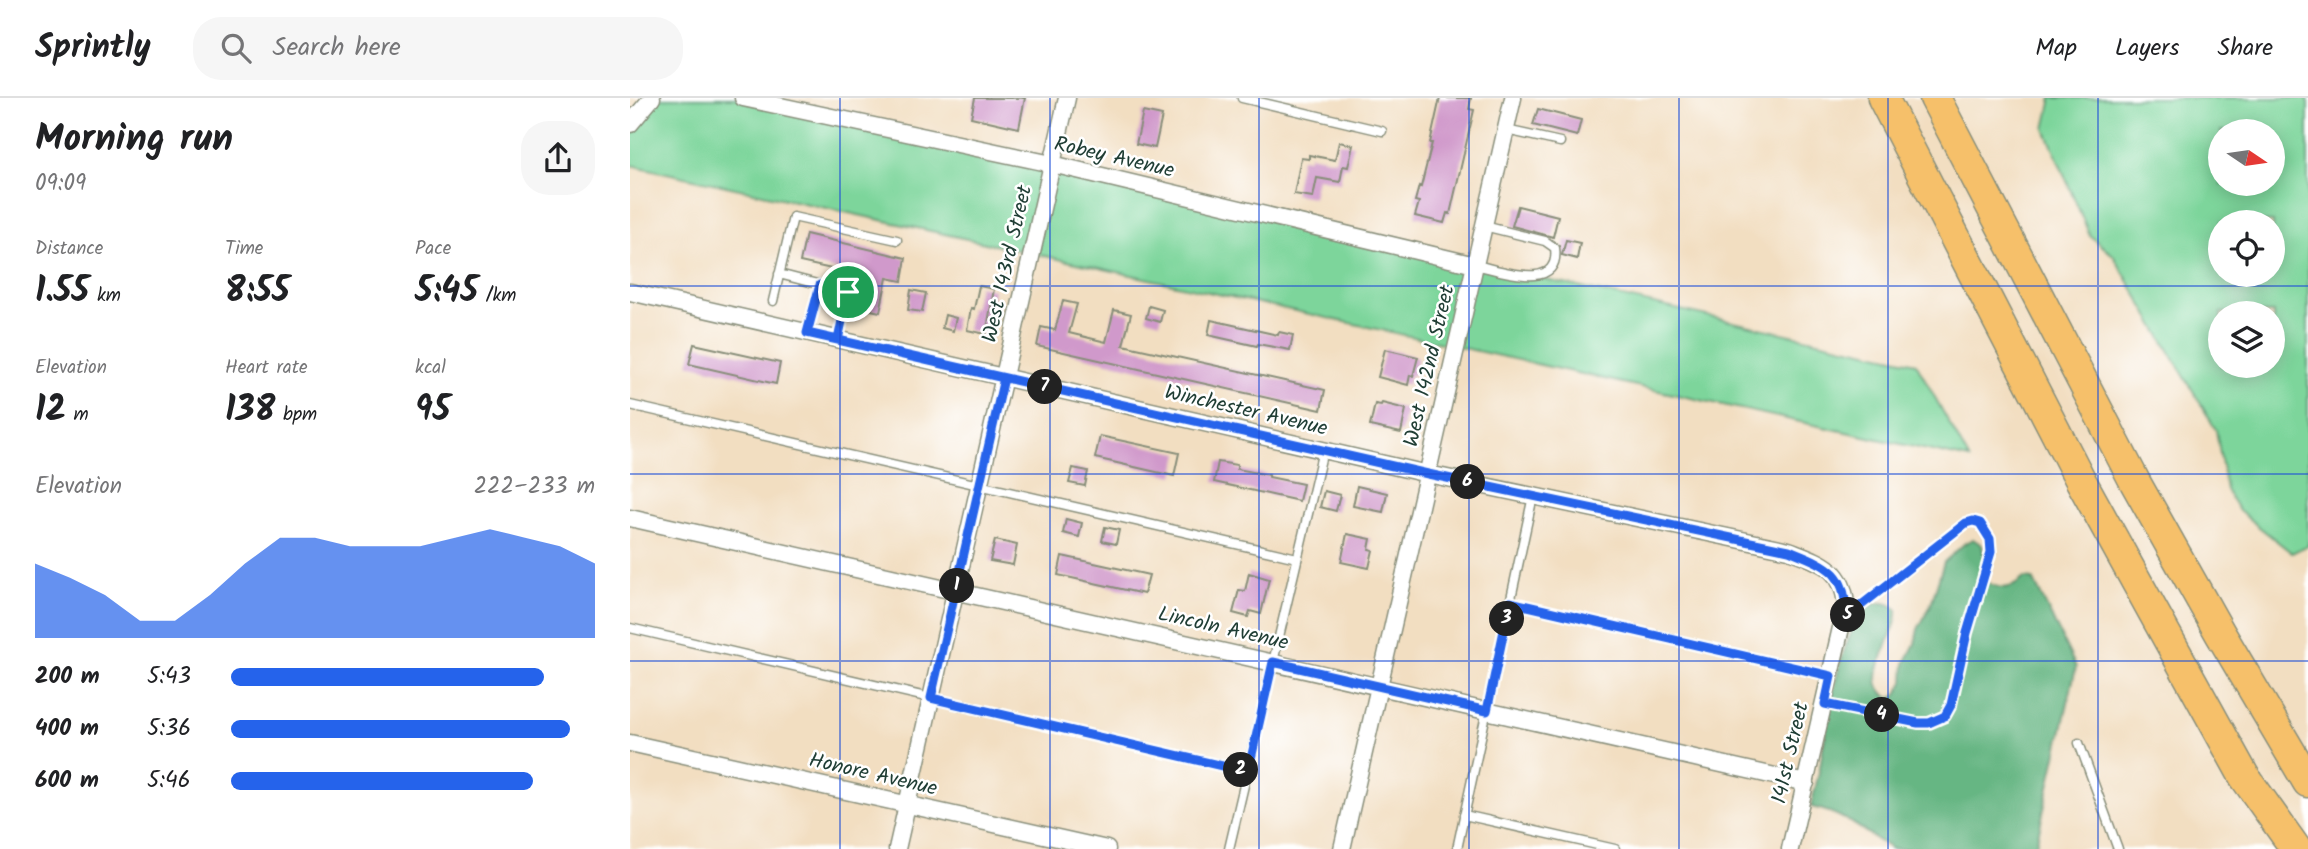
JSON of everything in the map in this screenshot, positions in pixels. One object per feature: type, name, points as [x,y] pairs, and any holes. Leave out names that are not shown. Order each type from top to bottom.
[{"type":"highway","points":[[1883,98],[2087,493],[2244,776],[2295,849]]},
{"type":"highway","points":[[1935,98],[2135,482],[2308,782]]},
{"type":"street","points":[[630,124],[652,98]]},
{"type":"street","name":"Robey Avenue","points":[[743,98],[1052,164],[1475,265]]},
{"type":"street","name":"West 143rd Street","points":[[897,849],[1068,98]]},
{"type":"street","name":"West 142nd Street","points":[[1342,849],[1513,98]]},
{"type":"street","name":"Winchester Avenue","points":[[630,292],[1428,474],[1789,550],[1828,568],[1838,576],[1843,585]]},
{"type":"street","name":"Lincoln Avenue","points":[[630,518],[1806,783]]},
{"type":"street","name":"141st Street","points":[[1790,849],[1845,618],[1843,585]]},
{"type":"street","name":"Honore Avenue","points":[[630,743],[1107,849]]},
{"type":"lane","points":[[1242,98],[1382,131]]},
{"type":"lane","points":[[1506,130],[1559,142]]},
{"type":"lane","points":[[773,301],[793,216],[897,240]]},
{"type":"lane","points":[[1475,265],[1538,277],[1551,270],[1556,259],[1555,248],[1545,241],[1484,226]]},
{"type":"lane","points":[[779,274],[848,292],[838,340]]},
{"type":"lane","points":[[807,333],[820,285]]},
{"type":"lane","points":[[630,405],[1297,558]]},
{"type":"lane","points":[[1229,849],[1323,450]]},
{"type":"lane","points":[[1457,849],[1533,496]]},
{"type":"lane","points":[[1510,602],[1831,676]]},
{"type":"lane","points":[[630,628],[1248,772]]},
{"type":"lane","points":[[2079,743],[2118,849]]},
{"type":"lane","points":[[1464,815],[1615,849]]},
{"type":"path","points":[[1825,704],[1918,723],[1929,723],[1945,716],[1951,705],[1967,633],[1991,552],[1990,539],[1985,528],[1973,521],[1966,523],[1845,618]]},
{"type":"green space","points":[[653,98],[738,98],[1916,363],[1969,459],[630,165],[630,127]]},
{"type":"green space","points":[[2052,98],[2308,98],[2308,545],[2292,553],[2239,511],[2226,490],[2216,430],[2113,255],[2090,236],[2045,129]]},
{"type":"green space","points":[[1973,539],[1982,545],[1987,582],[2007,588],[2024,578],[2033,579],[2076,667],[2035,849],[1891,849],[1846,820],[1811,807],[1841,659],[1851,632],[1864,612],[1879,603],[1897,609],[1896,620],[1878,669],[1877,681],[1881,690],[1890,698],[1896,696],[1904,682],[1905,663],[1930,607],[1944,562]]},
{"type":"building","points":[[975,98],[1025,98],[1019,128],[971,117]]},
{"type":"building","points":[[1440,98],[1471,98],[1469,109],[1474,110],[1450,214],[1447,213],[1444,223],[1415,216],[1419,202],[1415,201],[1432,143]]},
{"type":"building","points":[[1538,109],[1581,120],[1577,136],[1533,125]]},
{"type":"building","points":[[1143,112],[1162,116],[1155,148],[1136,144]]},
{"type":"building","points":[[1339,142],[1353,145],[1348,167],[1343,166],[1340,182],[1317,178],[1313,197],[1294,194],[1301,158],[1309,159],[1309,155],[1335,160]]},
{"type":"building","points":[[1518,206],[1558,216],[1553,237],[1512,226]]},
{"type":"building","points":[[806,234],[906,258],[902,281],[887,278],[880,312],[853,306],[859,275],[800,262]]},
{"type":"building","points":[[1566,240],[1580,243],[1577,259],[1562,255]]},
{"type":"building","points":[[979,286],[994,289],[986,334],[967,330]]},
{"type":"building","points":[[911,290],[926,293],[922,312],[908,310]]},
{"type":"building","points":[[1063,301],[1077,304],[1069,333],[1106,342],[1114,310],[1131,314],[1123,345],[1325,390],[1321,410],[1037,346],[1041,327],[1055,330]]},
{"type":"building","points":[[1149,306],[1163,310],[1160,322],[1146,318]]},
{"type":"building","points":[[945,315],[956,318],[953,331],[942,328]]},
{"type":"building","points":[[1211,320],[1278,335],[1279,332],[1293,335],[1290,350],[1208,335]]},
{"type":"building","points":[[694,344],[780,363],[776,384],[689,364]]},
{"type":"building","points":[[1385,349],[1418,357],[1408,385],[1378,377]]},
{"type":"building","points":[[1382,403],[1406,409],[1401,433],[1370,426],[1375,404]]},
{"type":"building","points":[[1100,436],[1179,453],[1174,476],[1095,458]]},
{"type":"building","points":[[1218,462],[1303,484],[1299,501],[1214,482]]},
{"type":"building","points":[[1073,468],[1088,471],[1085,486],[1069,483]]},
{"type":"building","points":[[1357,486],[1387,493],[1383,512],[1353,506]]},
{"type":"building","points":[[1324,491],[1340,495],[1336,511],[1320,507]]},
{"type":"building","points":[[1066,519],[1082,523],[1079,537],[1063,533]]},
{"type":"building","points":[[1105,527],[1119,530],[1116,544],[1102,541]]},
{"type":"building","points":[[1347,534],[1371,539],[1369,549],[1373,550],[1369,568],[1341,562]]},
{"type":"building","points":[[995,540],[1017,545],[1013,565],[990,561]]},
{"type":"building","points":[[1062,556],[1149,575],[1144,594],[1058,575]]},
{"type":"building","points":[[1249,573],[1269,579],[1261,614],[1250,611],[1248,617],[1233,613],[1239,590],[1245,591]]},
{"type":"route","points":[[848,292],[820,285],[807,333],[1004,378],[1428,474],[1789,550],[1814,560],[1838,576],[1843,585],[1845,618],[1966,523],[1980,523],[1990,539],[1991,552],[1967,633],[1951,705],[1945,716],[1938,721],[1918,723],[1825,704],[1831,676],[1510,602],[1487,711],[1273,662],[1248,772],[931,698],[1004,378],[838,340],[848,292]]}]
